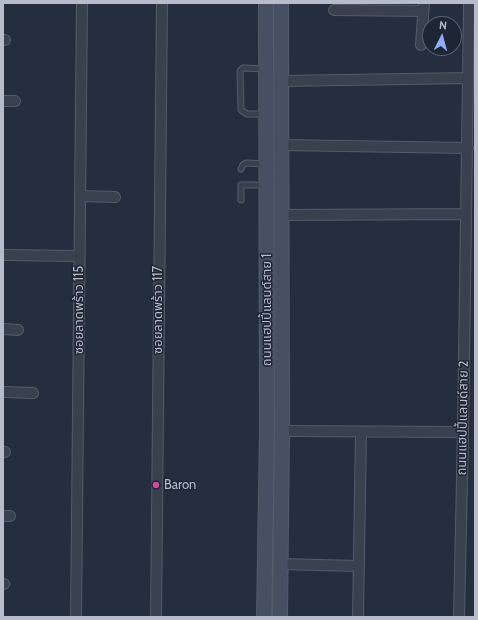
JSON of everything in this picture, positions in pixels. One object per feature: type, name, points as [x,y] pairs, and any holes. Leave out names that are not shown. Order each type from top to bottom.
[{"type":"street","name":"ซอยลาดพร้าว 115","points":[[76,617],[82,3]]},
{"type":"street","name":"ซอยลาดพร้าว 117","points":[[156,617],[162,3]]},
{"type":"street","name":"ถนนแฮปปี้แลนด์สาย 1","points":[[264,617],[267,431],[266,3]]},
{"type":"street","name":"ถนนแฮปปี้แลนด์สาย 1","points":[[280,617],[282,431],[281,3]]},
{"type":"street","name":"ถนนแฮปปี้แลนด์สาย 2","points":[[459,617],[463,432],[465,214],[468,148],[469,3]]},
{"type":"street","points":[[334,10],[424,7],[420,45]]},
{"type":"street","points":[[281,81],[468,78]]},
{"type":"street","points":[[3,101],[15,101]]},
{"type":"street","points":[[282,145],[468,148]]},
{"type":"street","points":[[80,196],[115,197]]},
{"type":"street","points":[[282,215],[465,214]]},
{"type":"street","points":[[3,255],[79,256]]},
{"type":"street","points":[[3,329],[18,330]]},
{"type":"street","points":[[3,392],[33,393]]},
{"type":"street","points":[[267,431],[463,432]]},
{"type":"street","points":[[358,617],[361,432]]},
{"type":"street","points":[[280,564],[358,566]]},
{"type":"lane","points":[[266,69],[243,68],[240,71],[241,110],[247,114],[267,114]]},
{"type":"lane","points":[[241,169],[242,165],[246,163],[267,164]]},
{"type":"lane","points":[[241,200],[242,185],[267,185]]},
{"type":"place","name":"Baron","points":[[156,485]]}]
